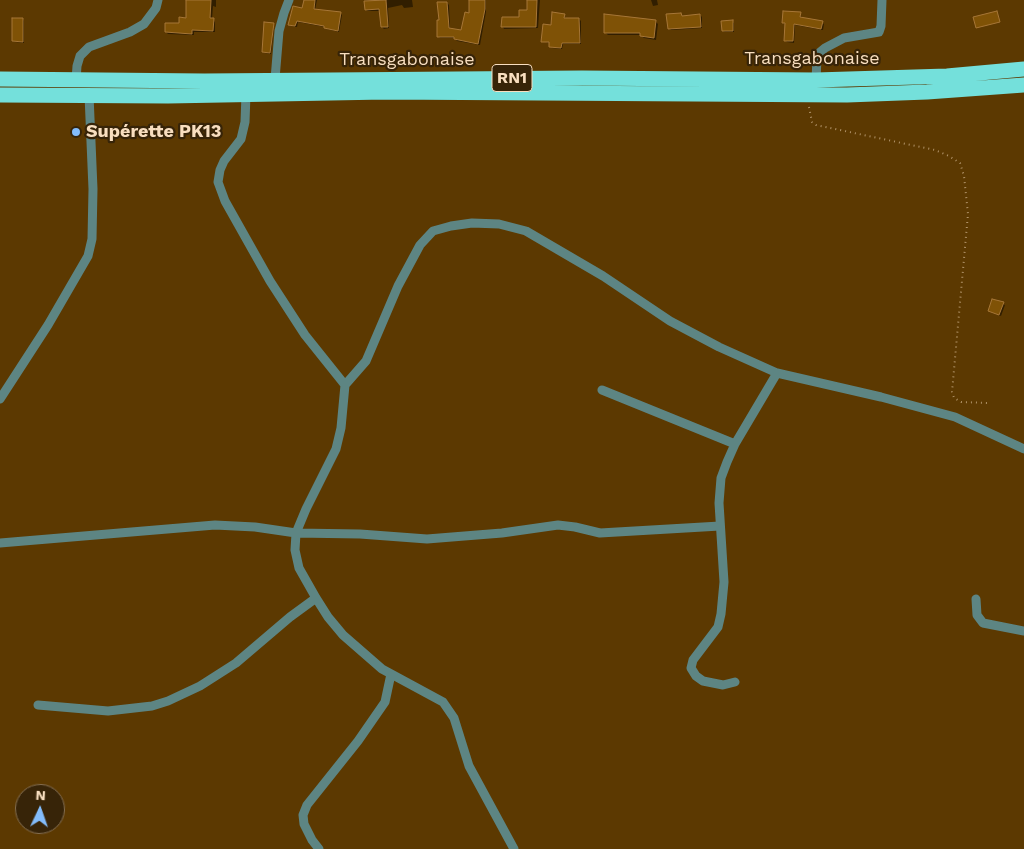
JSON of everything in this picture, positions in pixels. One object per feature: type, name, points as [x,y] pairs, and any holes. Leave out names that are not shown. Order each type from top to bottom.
[{"type":"highway","name":"Transgabonaise","points":[[0,80],[591,78],[816,80],[947,76],[1024,69]]},
{"type":"highway","name":"Transgabonaise","points":[[0,94],[168,96],[385,92],[811,95],[918,93],[1024,85]]},
{"type":"street","points":[[76,80],[80,56],[89,47],[130,32],[144,24],[156,8],[158,0]]},
{"type":"street","points":[[275,79],[279,32],[289,0]]},
{"type":"street","points":[[816,80],[817,58],[819,53],[825,48],[844,38],[878,32],[881,26],[882,0]]},
{"type":"street","points":[[246,94],[245,122],[240,139],[224,161],[218,182],[225,200],[270,281],[305,335],[345,385]]},
{"type":"street","points":[[0,399],[43,333],[88,256],[92,239],[93,206],[89,95]]},
{"type":"street","points":[[514,849],[469,766],[454,718],[443,702],[382,669],[343,636],[316,598],[300,568],[295,550],[296,533],[336,449],[341,428],[345,385],[366,361],[398,286],[420,245],[432,231],[472,223],[499,224],[526,231],[603,276],[670,321],[719,347],[777,373],[882,397],[955,417],[1024,449]]},
{"type":"street","points":[[735,682],[723,685],[708,682],[696,676],[691,668],[693,660],[718,627],[721,614],[724,582],[719,503],[721,478],[735,444],[777,373]]},
{"type":"street","points":[[602,390],[735,444]]},
{"type":"street","points":[[0,543],[215,525],[255,527],[296,533],[427,538],[502,533],[558,525],[600,533],[720,526]]},
{"type":"street","points":[[38,705],[108,711],[146,707],[168,701],[206,682],[236,663],[290,617],[316,598]]},
{"type":"street","points":[[976,599],[977,615],[983,623],[1024,631]]},
{"type":"street","points":[[319,849],[304,824],[303,815],[307,805],[358,741],[385,702],[391,674]]},
{"type":"path","points":[[811,95],[810,115],[812,122],[816,125],[934,150],[949,156],[960,164],[964,176],[968,214],[952,392],[957,401],[988,403]]},
{"type":"building","points":[[186,0],[211,0],[210,18],[214,18],[213,31],[192,30],[192,34],[165,32],[165,23],[179,23],[179,17],[186,18]]},
{"type":"building","points":[[304,0],[315,0],[314,9],[341,12],[338,31],[324,28],[324,26],[297,21],[295,26],[288,25],[293,6],[302,8]]},
{"type":"building","points":[[386,0],[388,27],[381,27],[379,9],[365,10],[364,1]]},
{"type":"building","points":[[469,0],[485,0],[478,44],[454,39],[454,37],[437,37],[437,20],[439,20],[437,2],[447,2],[449,28],[461,30],[465,12],[469,13]]},
{"type":"building","points":[[527,0],[537,0],[536,27],[501,27],[502,17],[519,17],[519,10],[527,10]]},
{"type":"building","points":[[783,11],[801,12],[800,17],[823,21],[821,29],[794,24],[793,41],[784,41],[785,23],[782,23]]},
{"type":"building","points":[[997,11],[1000,22],[976,28],[973,17]]},
{"type":"building","points":[[552,12],[565,14],[564,18],[579,18],[580,43],[562,43],[561,48],[549,47],[549,42],[541,42],[543,24],[551,25]]},
{"type":"building","points":[[681,13],[682,16],[700,14],[701,27],[668,29],[666,14]]},
{"type":"building","points":[[604,14],[656,20],[654,38],[640,36],[640,33],[604,33]]},
{"type":"building","points":[[12,18],[23,18],[23,42],[12,41]]},
{"type":"building","points":[[733,20],[733,31],[722,31],[721,21]]},
{"type":"building","points":[[264,22],[274,23],[270,53],[262,52]]},
{"type":"building","points":[[992,299],[1004,302],[999,315],[988,311]]},
{"type":"place","name":"Supérette PK13","points":[[76,132]]}]
